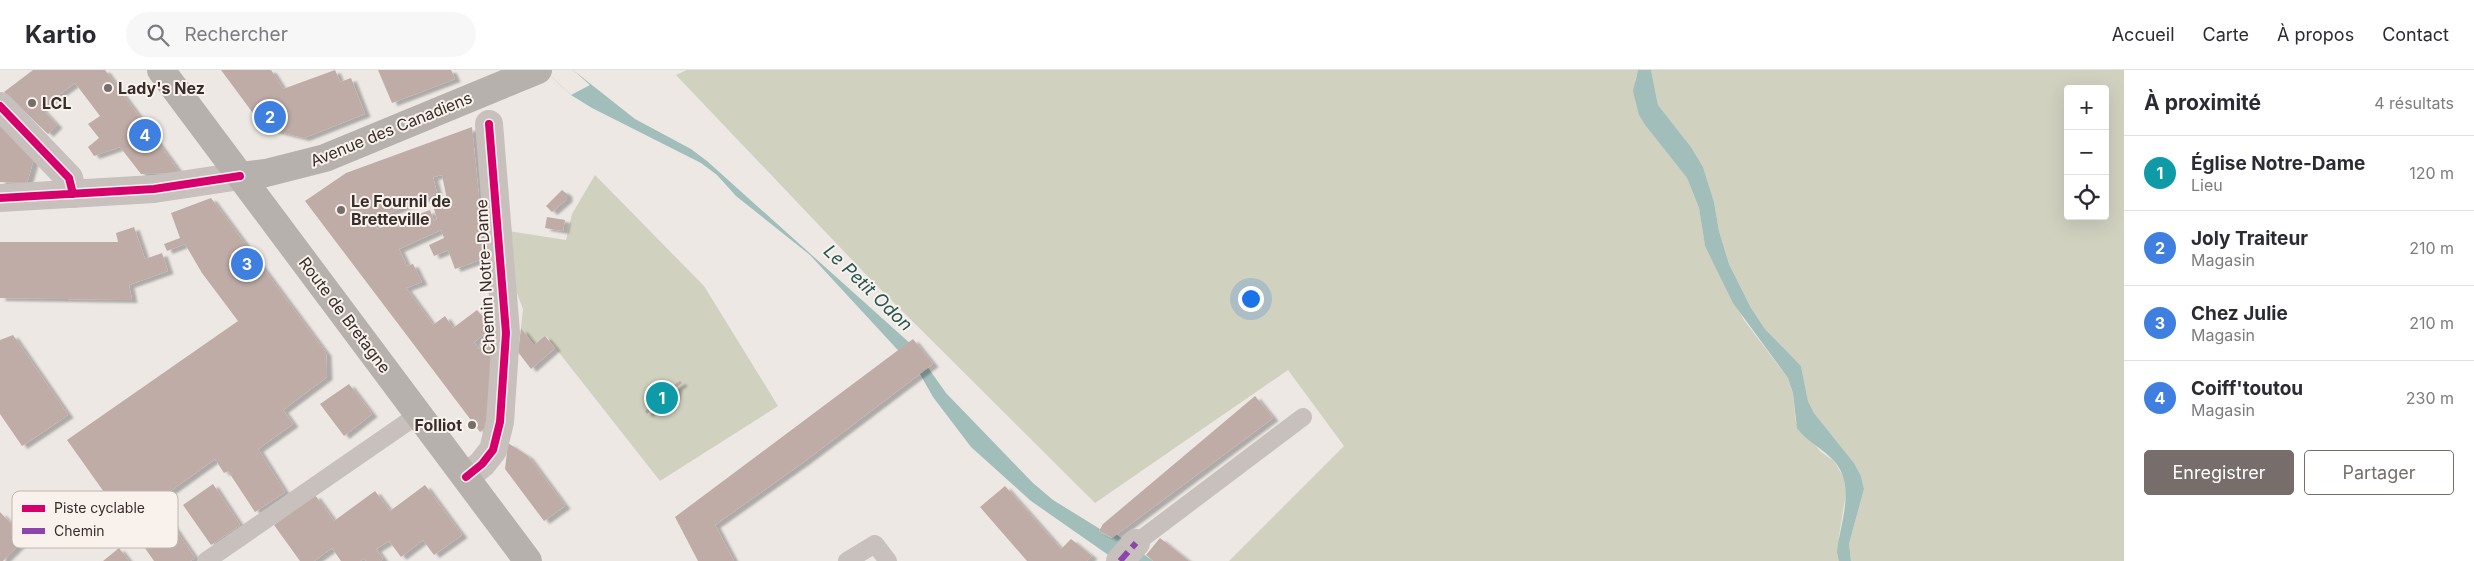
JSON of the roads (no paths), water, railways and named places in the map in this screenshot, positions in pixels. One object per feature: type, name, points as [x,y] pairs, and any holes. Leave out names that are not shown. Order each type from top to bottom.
[{"type":"main road","name":"Route de Bretagne","points":[[161,70],[528,561]]},
{"type":"main road","name":"Avenue des Canadiens","points":[[240,176],[266,173],[325,158],[538,70]]},
{"type":"street","points":[[0,106],[69,178],[73,194]]},
{"type":"street","name":"Chemin Notre-Dame","points":[[466,477],[482,464],[493,450],[500,422],[506,333],[489,124]]},
{"type":"street","points":[[0,198],[154,189],[240,176]]},
{"type":"lane","points":[[206,561],[419,414]]},
{"type":"lane","points":[[1128,552],[1303,417]]},
{"type":"lane","points":[[846,561],[875,544],[888,561]]},
{"type":"water","points":[[544,70],[573,70],[635,119],[691,149],[707,161],[912,345],[946,393],[1033,483],[1053,500],[1100,529],[1099,531],[1111,538],[1116,534],[1153,561],[1117,561],[1031,501],[971,447],[933,397],[920,374],[810,255],[736,196],[717,175],[701,163],[592,108],[571,95]]},
{"type":"water","points":[[1638,70],[1651,70],[1658,105],[1691,147],[1703,167],[1714,202],[1719,231],[1729,264],[1751,308],[1765,329],[1801,366],[1808,401],[1814,413],[1854,463],[1861,476],[1864,489],[1849,544],[1851,561],[1839,561],[1837,552],[1846,494],[1841,472],[1831,457],[1797,428],[1793,393],[1788,378],[1733,303],[1705,246],[1699,208],[1687,178],[1639,115],[1633,91]]},
{"type":"place","name":"Lady's Nez","points":[[108,88]]},
{"type":"place","name":"LCL","points":[[32,103]]},
{"type":"place","name":"Joly Traiteur","points":[[270,117]]},
{"type":"place","name":"Coiff'toutou","points":[[145,135]]},
{"type":"place","name":"Le Fournil de Bretteville","points":[[341,210]]},
{"type":"place","name":"Chez Julie","points":[[247,264]]},
{"type":"place","name":"Église Notre-Dame","points":[[662,398]]},
{"type":"place","name":"Folliot","points":[[472,425]]},
{"type":"water label","name":"Le Petit Odon","points":[[868,288]]}]
